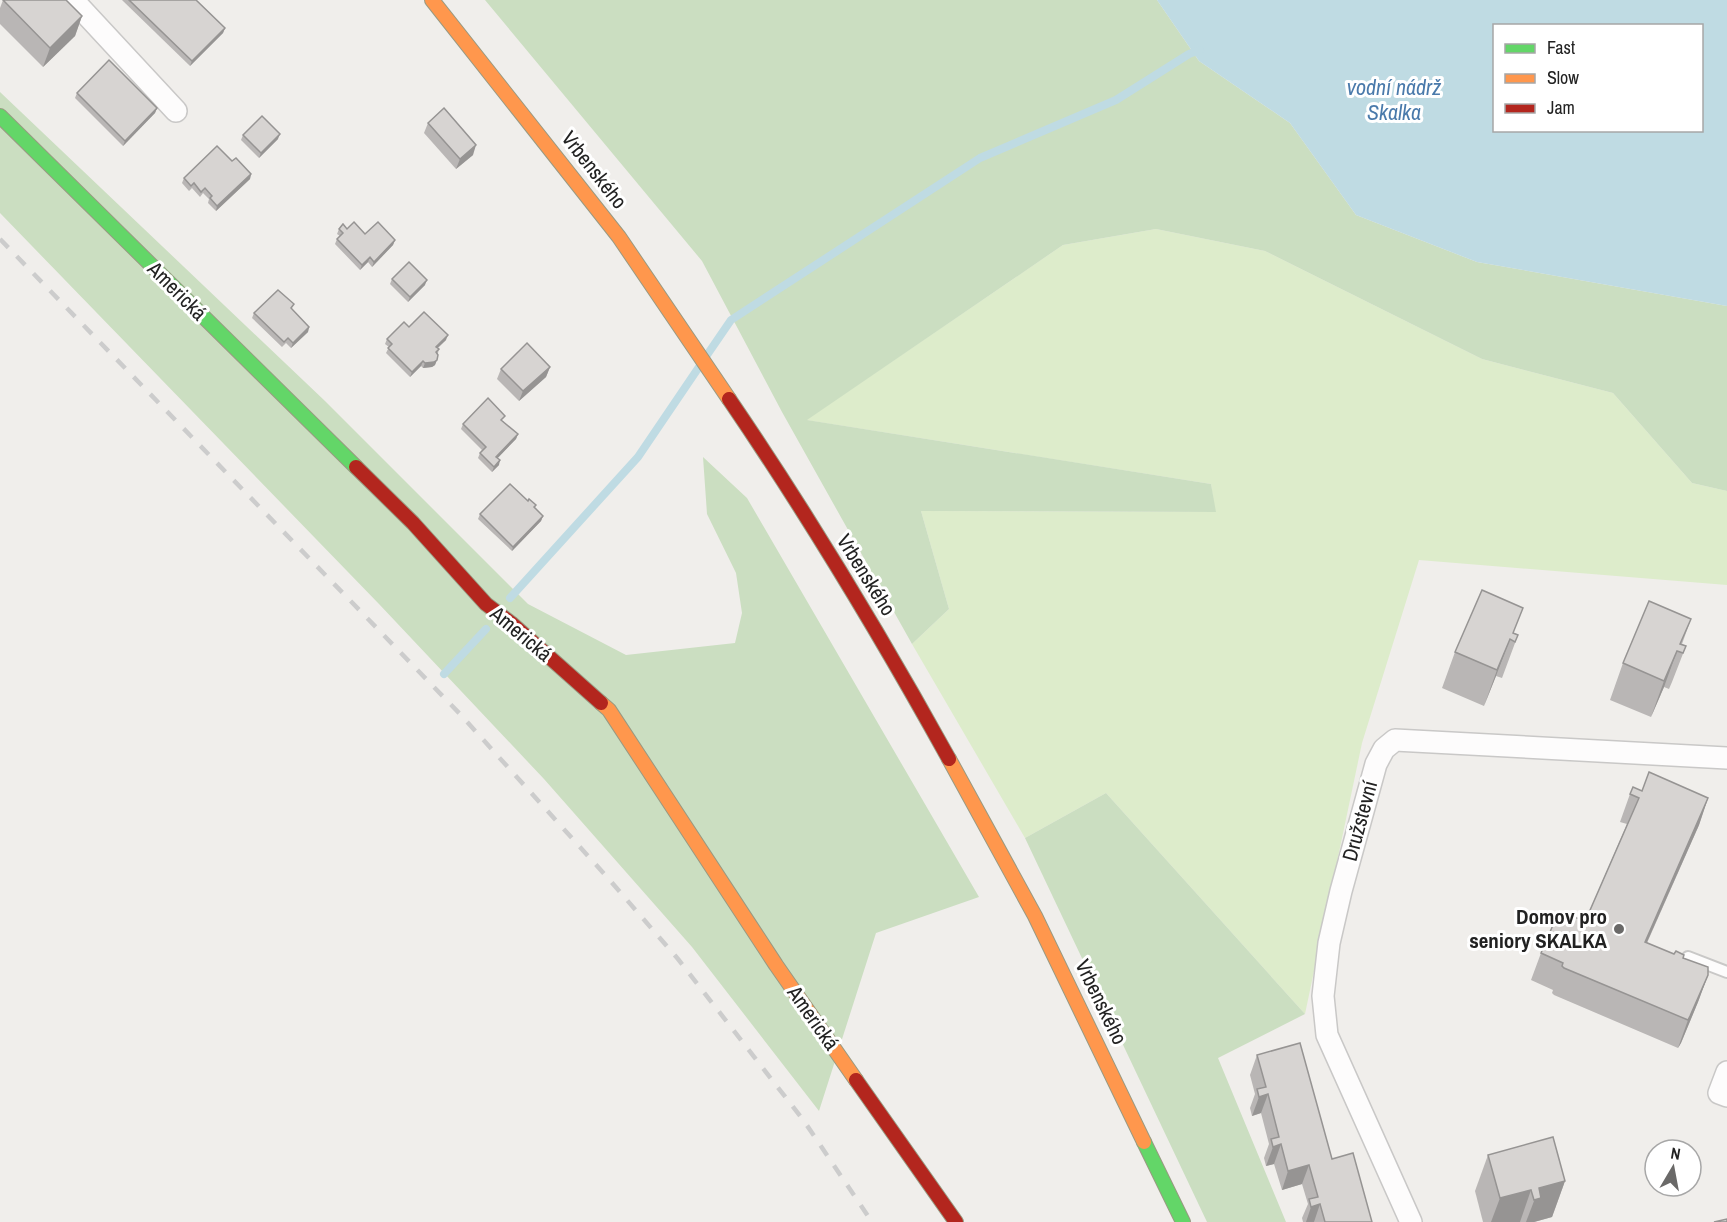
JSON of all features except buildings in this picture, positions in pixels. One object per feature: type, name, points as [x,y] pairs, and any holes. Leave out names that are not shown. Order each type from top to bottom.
[{"type":"street","points":[[73,0],[176,111]]},
{"type":"street","name":"Vrbenského","points":[[432,0],[619,237],[774,465],[900,670],[1035,916],[1183,1222]]},
{"type":"street","name":"Americká","points":[[0,116],[413,524],[486,604],[511,623],[609,710],[776,965],[956,1222]]},
{"type":"street","name":"Družstevní","points":[[1411,1222],[1327,1035],[1323,996],[1329,944],[1341,891],[1376,764],[1384,749],[1395,740],[1727,758]]},
{"type":"street","points":[[1727,1072],[1719,1093],[1727,1096]]},
{"type":"lane","points":[[1688,957],[1727,972]]},
{"type":"green space","points":[[485,0],[1157,0],[1199,61],[1290,123],[1356,215],[1477,262],[1727,306],[1727,491],[1692,483],[1613,393],[1482,359],[1265,251],[1156,229],[1063,245],[807,420],[1211,484],[1216,512],[921,511],[949,609],[912,644],[782,412],[702,261]]},
{"type":"green space","points":[[0,92],[325,401],[528,604],[626,655],[735,643],[742,613],[736,573],[707,514],[703,457],[747,498],[979,897],[876,933],[819,1111],[692,947],[544,779],[379,604],[0,213]]},
{"type":"green space","points":[[1156,229],[1265,251],[1482,359],[1613,393],[1692,483],[1727,491],[1727,585],[1419,560],[1362,743],[1305,1014],[1106,793],[1025,838],[912,644],[949,609],[921,511],[1215,512],[1211,484],[806,420],[1063,245]]},
{"type":"green space","points":[[1106,793],[1305,1014],[1218,1058],[1286,1222],[1207,1222],[1025,838]]},
{"type":"water","name":"vodní nádrž Skalka","points":[[1157,0],[1727,0],[1727,306],[1477,262],[1356,215],[1290,123],[1199,61]]},
{"type":"waterway","points":[[707,355],[731,320],[980,158],[1116,100],[1189,54],[1200,50]]},
{"type":"waterway","points":[[510,598],[638,457],[699,367]]},
{"type":"waterway","points":[[444,674],[486,629]]},
{"type":"railway","points":[[0,239],[460,714],[607,877],[678,959],[804,1121],[872,1222]]},
{"type":"traffic: fast","points":[[0,116],[356,467]]},
{"type":"traffic: fast","points":[[1144,1142],[1183,1222]]},
{"type":"traffic: slow","points":[[432,0],[619,237],[729,399]]},
{"type":"traffic: slow","points":[[601,703],[609,710],[776,965],[856,1080]]},
{"type":"traffic: slow","points":[[949,759],[1035,916],[1144,1142]]},
{"type":"traffic: jam","points":[[729,399],[843,576],[949,759]]},
{"type":"traffic: jam","points":[[356,467],[413,523],[486,604],[511,623],[601,703]]},
{"type":"traffic: jam","points":[[856,1080],[956,1222]]},
{"type":"place","name":"Domov pro seniory SKALKA","points":[[1619,929]]}]
